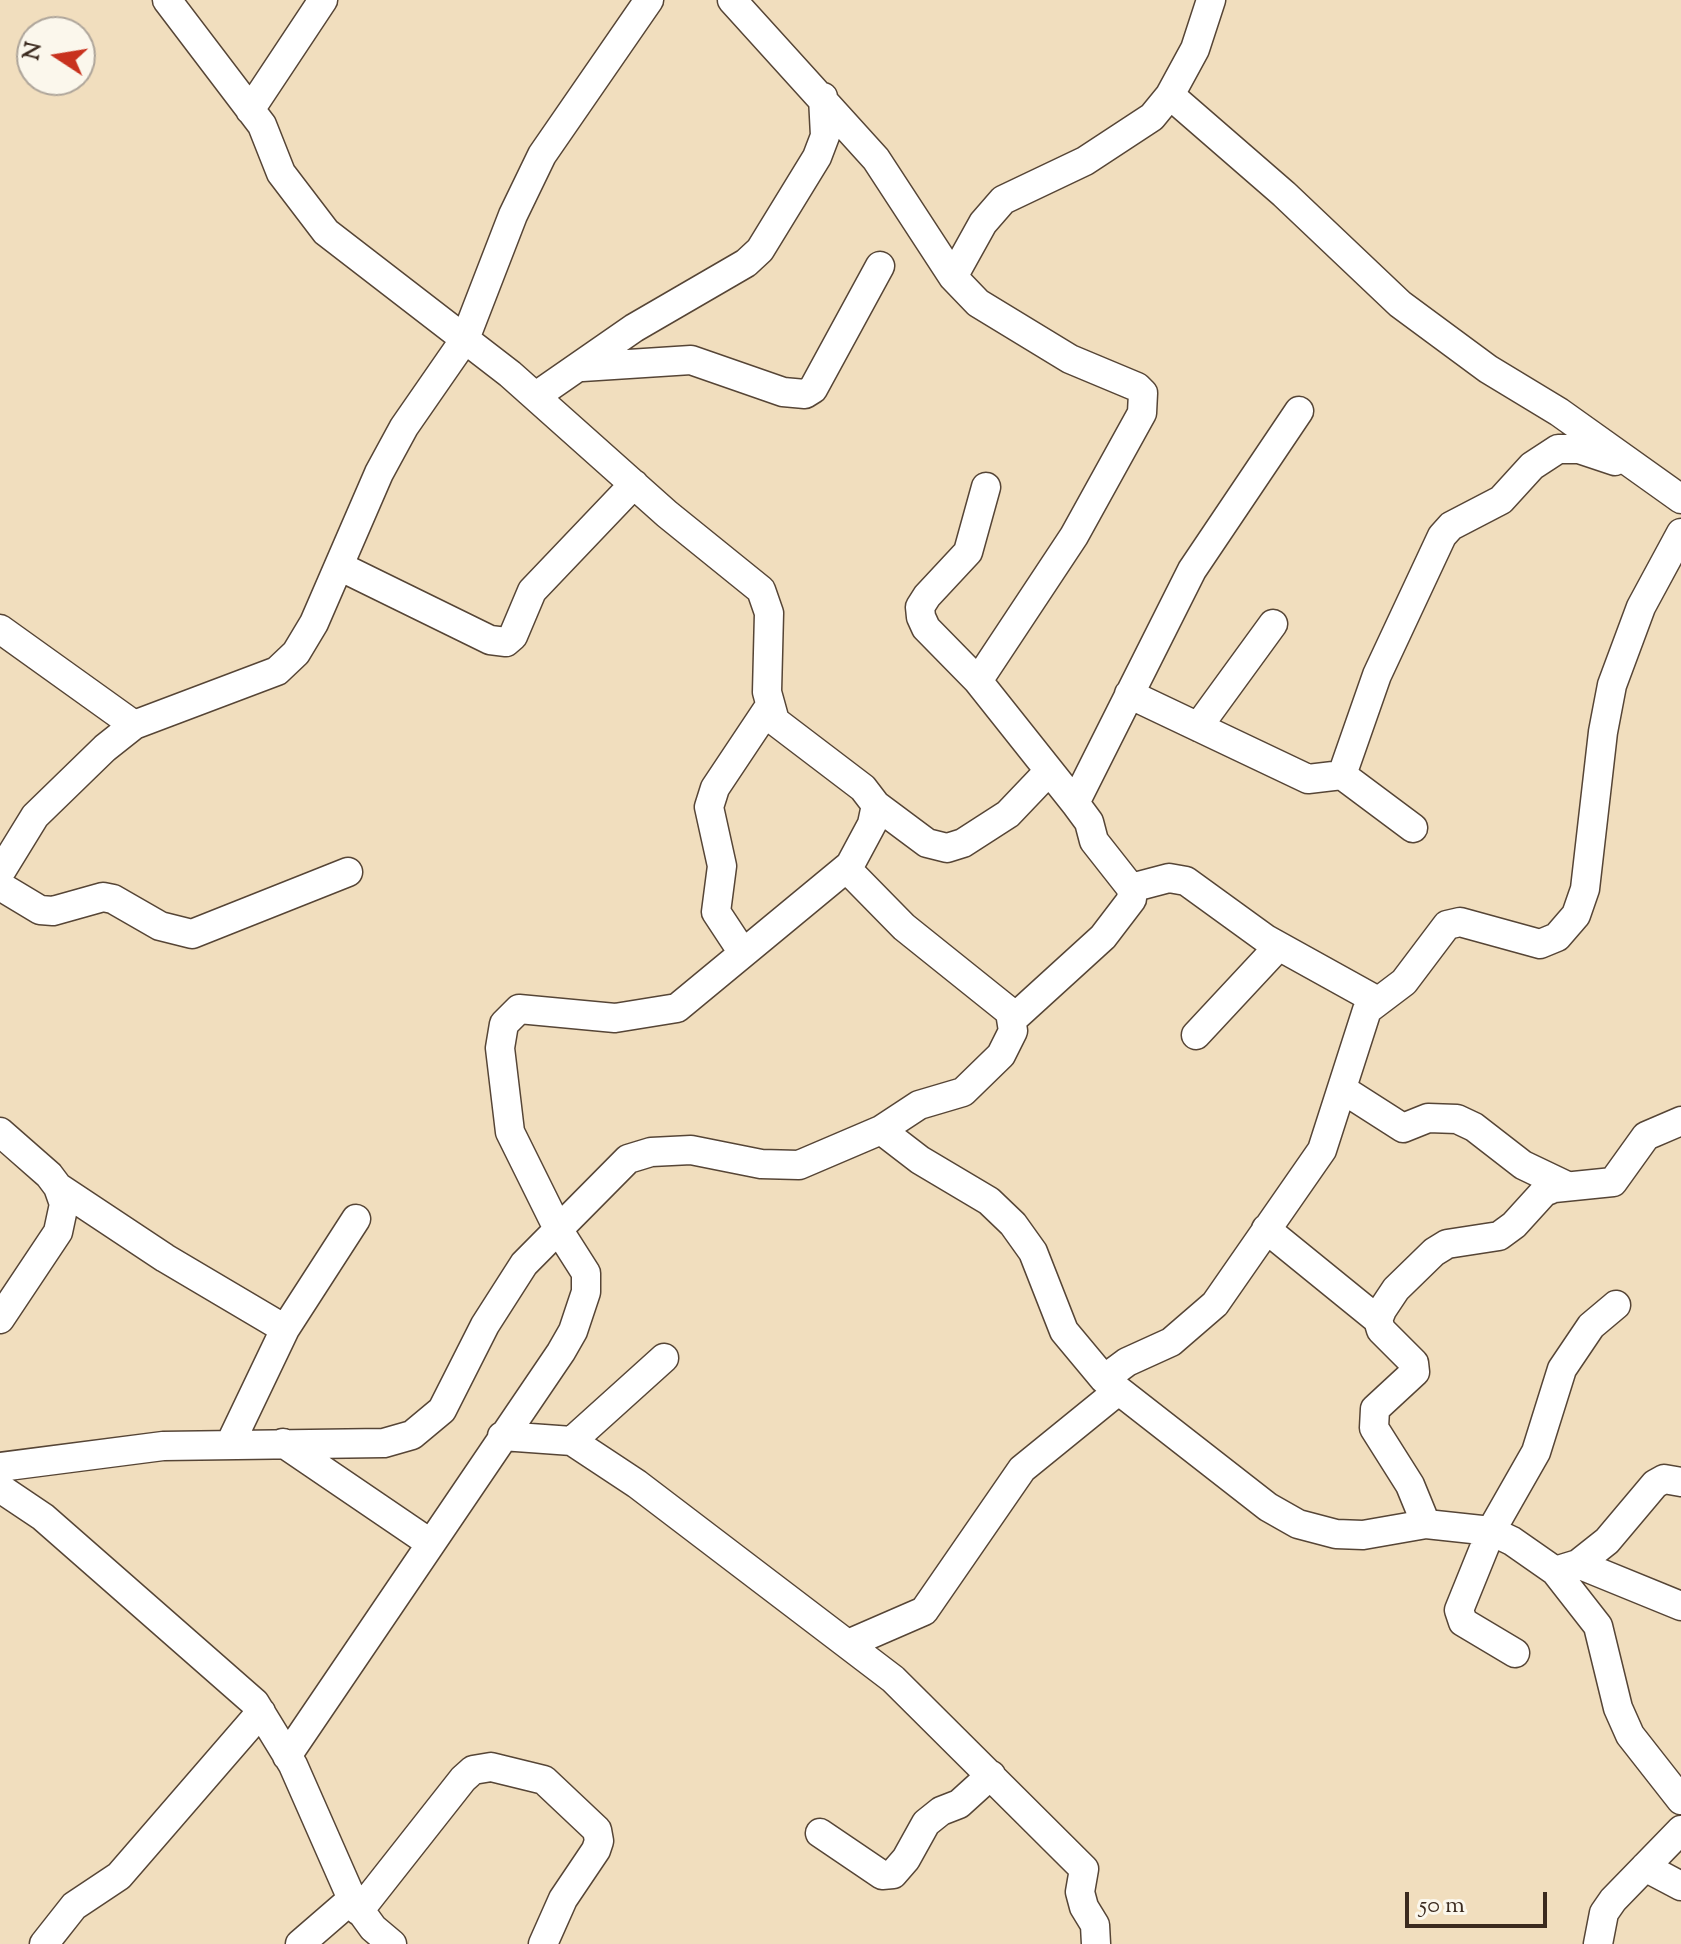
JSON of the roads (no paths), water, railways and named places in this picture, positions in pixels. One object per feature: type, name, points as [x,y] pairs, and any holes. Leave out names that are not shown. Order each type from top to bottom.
[{"type":"street","points":[[167,0],[262,125],[281,173],[326,232],[536,396],[634,484],[761,590],[767,601],[769,707],[775,721],[863,788],[876,805],[927,843],[947,848],[963,843],[1008,814],[1049,771]]},
{"type":"street","points":[[250,110],[323,0]]},
{"type":"street","points":[[0,873],[35,816],[105,748],[134,725],[277,671],[296,653],[314,623],[404,427],[465,339],[513,215],[542,155],[649,0]]},
{"type":"street","points":[[732,0],[876,159],[953,277],[978,303],[1070,359],[1137,387],[1145,405],[1074,536],[978,681]]},
{"type":"street","points":[[953,277],[983,223],[1003,200],[1085,161],[1152,117],[1170,95],[1195,49],[1211,0]]},
{"type":"street","points":[[1170,95],[1284,194],[1400,304],[1488,369],[1559,412],[1681,499]]},
{"type":"street","points":[[536,396],[634,328],[746,263],[760,250],[817,157],[825,136],[823,97]]},
{"type":"street","points":[[577,368],[691,360],[783,392],[805,394],[813,389],[880,266]]},
{"type":"street","points":[[1075,803],[1192,570],[1299,411]]},
{"type":"street","points":[[1342,775],[1377,675],[1442,536],[1451,526],[1501,500],[1532,466],[1558,449],[1579,449],[1608,460],[1628,460]]},
{"type":"street","points":[[339,566],[482,637],[506,642],[513,636],[532,591],[634,484]]},
{"type":"street","points":[[0,1467],[163,1446],[384,1443],[412,1435],[442,1410],[510,1284],[558,1229],[628,1159],[651,1152],[691,1150],[761,1164],[799,1165],[881,1130],[919,1105],[951,1098],[975,1084],[1010,1040],[1013,1019],[1103,937],[1127,910],[1131,888],[1094,841],[1089,822],[1075,803],[978,681],[926,628],[920,607],[968,552],[986,487]]},
{"type":"street","points":[[848,1644],[924,1611],[1022,1469],[1111,1385],[1127,1362],[1189,1329],[1215,1304],[1322,1150],[1367,1010],[1376,1000],[1404,982],[1447,925],[1460,922],[1540,944],[1557,937],[1576,915],[1585,889],[1603,732],[1612,685],[1641,607],[1681,533]]},
{"type":"street","points":[[1198,727],[1273,624]]},
{"type":"street","points":[[0,629],[134,725]]},
{"type":"street","points":[[1129,694],[1308,779],[1342,775],[1413,828]]},
{"type":"street","points":[[743,953],[716,912],[722,866],[709,807],[715,788],[769,707]]},
{"type":"street","points":[[287,1756],[561,1352],[573,1331],[586,1292],[586,1273],[516,1152],[508,1124],[500,1033],[510,1016],[519,1009],[531,1009],[623,1018],[677,1008],[850,865],[872,824],[876,805]]},
{"type":"street","points":[[850,865],[856,880],[904,927],[1003,1006],[1013,1019]]},
{"type":"street","points":[[0,886],[40,910],[53,911],[103,897],[113,899],[160,926],[192,934],[348,872]]},
{"type":"street","points":[[1131,888],[1169,878],[1186,881],[1278,947],[1376,1000]]},
{"type":"street","points":[[1196,1035],[1278,947]]},
{"type":"street","points":[[1342,1089],[1403,1128],[1428,1118],[1457,1119],[1474,1127],[1523,1165],[1567,1186]]},
{"type":"street","points":[[1378,1320],[1396,1289],[1434,1252],[1447,1244],[1499,1236],[1514,1225],[1544,1192],[1567,1186],[1613,1182],[1646,1136],[1681,1121]]},
{"type":"street","points":[[881,1130],[920,1160],[989,1201],[1013,1224],[1033,1252],[1064,1331],[1111,1385],[1163,1423],[1221,1472],[1298,1524],[1336,1534],[1363,1535],[1426,1524],[1491,1531],[1567,1567],[1681,1606]]},
{"type":"street","points":[[0,1132],[58,1187],[165,1258],[285,1329]]},
{"type":"street","points":[[0,1319],[58,1232],[64,1204],[58,1187]]},
{"type":"street","points":[[230,1444],[285,1329],[356,1219]]},
{"type":"street","points":[[1266,1229],[1378,1320],[1381,1330],[1414,1363],[1415,1372],[1375,1409],[1374,1428],[1410,1485],[1426,1524]]},
{"type":"street","points":[[1515,1653],[1463,1622],[1459,1610],[1491,1531],[1536,1452],[1562,1369],[1591,1326],[1616,1305]]},
{"type":"street","points":[[572,1441],[664,1358]]},
{"type":"street","points":[[502,1436],[572,1441],[637,1484],[893,1679],[1084,1869],[1080,1892],[1084,1907],[1095,1925],[1096,1944]]},
{"type":"street","points":[[283,1443],[430,1543]]},
{"type":"street","points":[[1567,1567],[1622,1526],[1655,1484],[1664,1479],[1681,1482]]},
{"type":"street","points":[[0,1488],[55,1527],[230,1679],[261,1712],[287,1756],[356,1905],[392,1944]]},
{"type":"street","points":[[1567,1567],[1598,1626],[1618,1708],[1630,1735],[1681,1800]]},
{"type":"street","points":[[44,1944],[74,1906],[119,1876],[261,1712]]},
{"type":"street","points":[[300,1944],[356,1905],[463,1779],[473,1770],[491,1767],[544,1780],[597,1830],[599,1841],[596,1850],[563,1899],[543,1944]]},
{"type":"street","points":[[820,1833],[845,1846],[882,1875],[893,1874],[901,1867],[926,1823],[959,1804],[991,1775]]},
{"type":"street","points":[[1598,1944],[1604,1913],[1681,1830]]},
{"type":"street","points":[[1645,1867],[1681,1886]]}]
